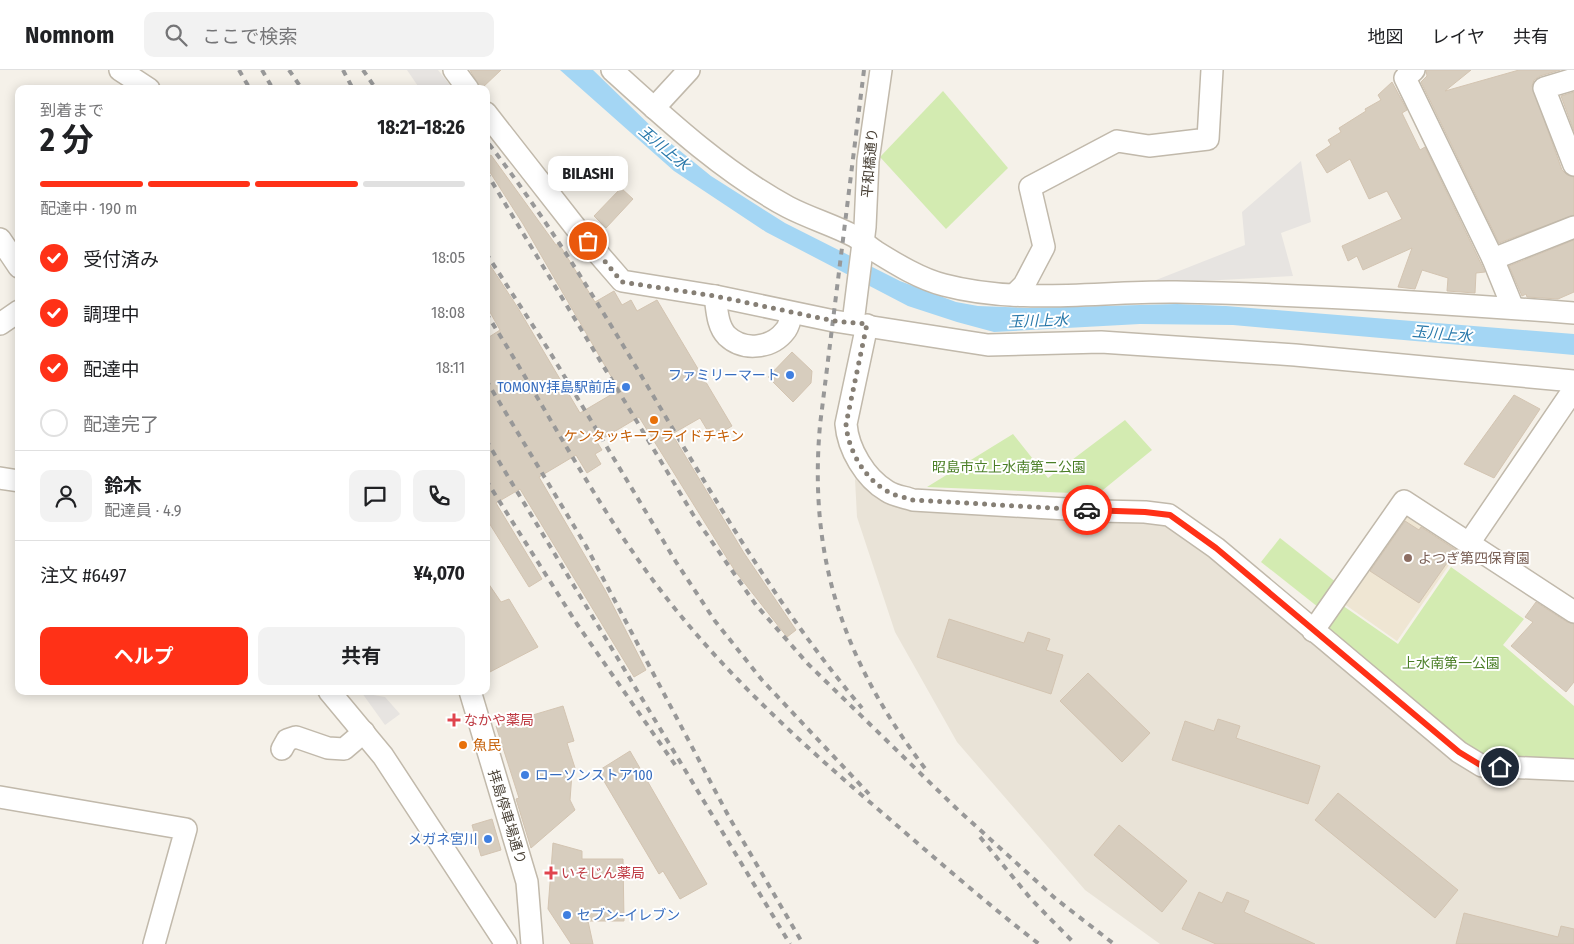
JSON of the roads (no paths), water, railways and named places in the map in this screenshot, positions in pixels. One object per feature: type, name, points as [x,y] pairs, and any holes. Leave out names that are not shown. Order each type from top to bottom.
[{"type":"street","points":[[120,70],[143,85]]},
{"type":"street","points":[[454,70],[465,85]]},
{"type":"street","points":[[612,70],[654,108],[719,161],[787,206],[862,249],[940,284],[974,291],[1046,297],[1170,292],[1285,294],[1574,313]]},
{"type":"street","points":[[654,108],[689,70]]},
{"type":"street","name":"平和橋通り","points":[[880,70],[868,161],[862,249],[856,299],[860,324],[846,424],[847,439],[859,465],[887,492],[913,500],[1145,512],[1170,515],[1216,548],[1459,752],[1482,766],[1574,770]]},
{"type":"street","points":[[1014,295],[1024,285],[1044,247],[1030,187],[1116,141],[1148,146],[1208,139],[1212,70]]},
{"type":"street","points":[[1414,70],[1405,78],[1493,259],[1513,308]]},
{"type":"street","points":[[1572,151],[1544,88],[1574,79]]},
{"type":"street","points":[[490,118],[576,228],[622,282],[715,296],[792,313],[988,345],[1101,342],[1295,355],[1574,381]]},
{"type":"street","points":[[1493,259],[1574,227]]},
{"type":"street","points":[[0,240],[15,261]]},
{"type":"street","points":[[715,296],[719,325],[727,337],[748,346],[771,344],[786,330],[792,313]]},
{"type":"street","points":[[0,324],[15,314]]},
{"type":"street","points":[[1470,543],[1574,389]]},
{"type":"street","points":[[0,478],[15,480]]},
{"type":"street","points":[[1313,631],[1404,501],[1573,611]]},
{"type":"street","points":[[332,695],[383,756],[506,944]]},
{"type":"street","name":"拝島停車場通り","points":[[471,695],[527,882],[532,944]]},
{"type":"street","points":[[282,749],[287,740],[296,737],[328,748],[344,749],[364,732]]},
{"type":"street","points":[[0,797],[186,829],[154,944]]},
{"type":"water","name":"玉川上水","points":[[560,70],[593,70],[658,133],[711,176],[785,223],[900,281],[956,302],[978,306],[1028,308],[1177,304],[1226,306],[1574,334],[1574,355],[1233,325],[1140,324],[994,332],[957,322],[908,306],[766,232],[674,171]]},
{"type":"railway","points":[[239,70],[248,85]]},
{"type":"railway","points":[[262,70],[271,85]]},
{"type":"railway","points":[[289,70],[299,85]]},
{"type":"railway","points":[[343,70],[351,85]]},
{"type":"railway","points":[[363,70],[373,85]]},
{"type":"railway","points":[[864,70],[820,425],[818,474],[820,521],[827,566],[838,608],[854,650],[874,691],[898,731],[927,771]]},
{"type":"railway","points":[[490,145],[539,213],[585,283],[716,501],[762,572],[810,641],[862,708]]},
{"type":"railway","points":[[490,179],[694,516],[756,605],[808,664],[956,808],[1056,899],[1114,944]]},
{"type":"railway","points":[[490,259],[548,349],[676,562],[715,621],[762,680],[869,794]]},
{"type":"railway","points":[[490,319],[612,521],[658,587],[710,650],[766,708],[855,789],[961,881],[1039,944]]},
{"type":"railway","points":[[490,387],[586,546],[729,817],[803,944]]},
{"type":"railway","points":[[490,447],[790,944]]},
{"type":"railway","points":[[490,486],[577,624],[678,769]]},
{"type":"railway","points":[[980,837],[1031,899],[1075,944]]},
{"type":"place","name":"BILASHI","points":[[588,241]]},
{"type":"place","name":"ファミリーマート","points":[[790,375]]},
{"type":"place","name":"TOMONY拝島駅前店","points":[[626,387]]},
{"type":"place","name":"ケンタッキーフライドチキン","points":[[654,420]]},
{"type":"place","name":"よつぎ第四保育園","points":[[1408,558]]},
{"type":"place","name":"なかや薬局","points":[[454,720]]},
{"type":"place","name":"魚民","points":[[463,745]]},
{"type":"place","name":"ローソンストア100","points":[[525,775]]},
{"type":"place","name":"メガネ宮川","points":[[488,839]]},
{"type":"place","name":"いそじん薬局","points":[[551,873]]},
{"type":"place","name":"セブン-イレブン","points":[[567,915]]},
{"type":"park label","name":"昭島市立上水南第二公園","points":[[1009,467]]},
{"type":"park label","name":"上水南第一公園","points":[[1451,663]]}]
